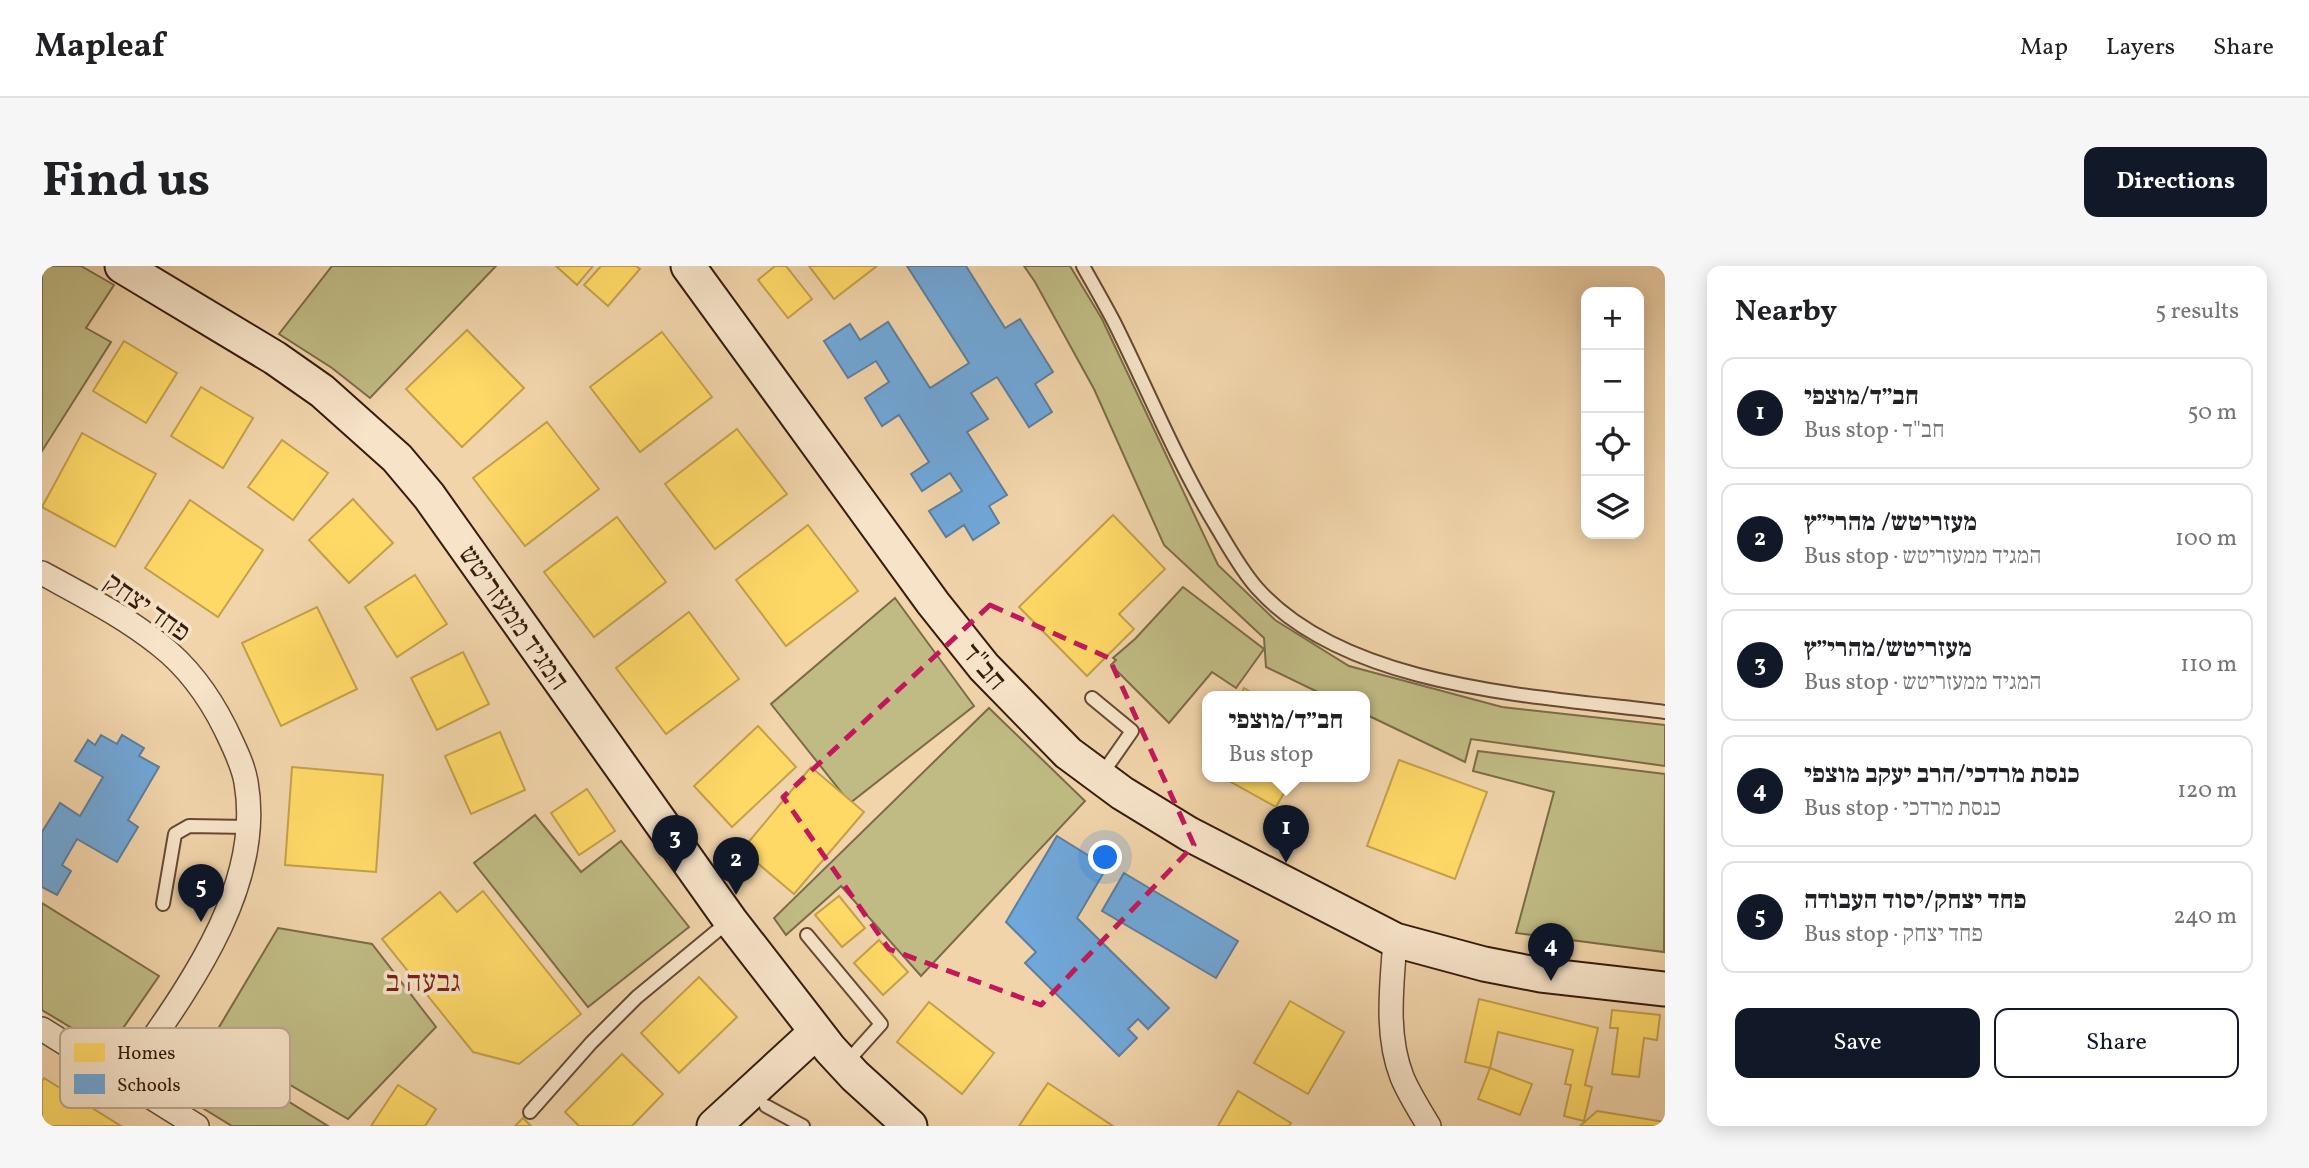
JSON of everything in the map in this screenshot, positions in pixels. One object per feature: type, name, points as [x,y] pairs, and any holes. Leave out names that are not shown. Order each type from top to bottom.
[{"type":"street","name":"המגיד ממעזריטש","points":[[122,266],[275,358],[322,391],[397,458],[429,496],[730,920],[830,1048],[910,1126]]},
{"type":"street","name":"חב\"ד","points":[[688,266],[933,603],[984,667],[1068,753],[1122,793],[1189,834],[1395,940],[1484,964],[1541,975],[1665,989]]},
{"type":"street","name":"פחד יצחק","points":[[42,573],[113,613],[161,645],[193,677],[216,709],[246,780],[249,813],[245,856],[229,905],[207,955],[160,1028]]},
{"type":"street","points":[[1395,940],[1391,1009],[1393,1041],[1402,1077],[1429,1126]]},
{"type":"street","points":[[42,1029],[60,1040]]},
{"type":"street","points":[[756,1116],[830,1048]]},
{"type":"street","points":[[714,1126],[830,1048]]},
{"type":"street","points":[[168,1108],[197,1126]]},
{"type":"lane","points":[[1083,266],[1113,320],[1194,489],[1257,588],[1295,621],[1339,647],[1401,670],[1480,690],[1665,712]]},
{"type":"lane","points":[[1092,698],[1132,731],[1100,776]]},
{"type":"lane","points":[[163,904],[175,834],[189,826],[248,827]]},
{"type":"lane","points":[[530,1112],[591,1043],[637,997],[730,920]]},
{"type":"lane","points":[[807,935],[881,1024],[830,1048]]},
{"type":"lane","points":[[756,1116],[803,1126]]},
{"type":"highlighted area","points":[[990,605],[1109,658],[1194,845],[1041,1005],[889,949],[783,797]]},
{"type":"shaded area","points":[[42,266],[81,266],[114,285],[86,328],[111,342],[42,451]]},
{"type":"shaded area","points":[[332,266],[496,266],[370,398],[332,368],[279,334]]},
{"type":"shaded area","points":[[1024,266],[1070,266],[1102,319],[1218,565],[1275,620],[1349,666],[1502,707],[1665,725],[1665,766],[1471,739],[1465,762],[1370,716],[1370,691],[1316,691],[1266,667],[1264,638],[1164,545],[1094,389]]},
{"type":"shaded area","points":[[1183,587],[1264,649],[1236,688],[1212,672],[1169,723],[1111,665],[1116,660],[1113,658],[1135,639]]},
{"type":"shaded area","points":[[895,598],[974,706],[850,803],[771,704]]},
{"type":"shaded area","points":[[989,708],[1085,801],[921,976],[841,886],[786,935],[774,918]]},
{"type":"shaded area","points":[[1478,751],[1665,774],[1664,952],[1516,933],[1554,792],[1473,771]]},
{"type":"shaded area","points":[[535,815],[581,872],[621,841],[689,927],[588,1007],[474,863]]},
{"type":"shaded area","points":[[42,903],[159,976],[123,1028],[72,1028],[42,1010]]},
{"type":"shaded area","points":[[278,928],[372,944],[436,1027],[348,1119],[290,1085],[290,1028],[219,1028]]},
{"type":"shaded area","points":[[290,1102],[328,1126],[232,1126],[202,1108],[290,1108]]},
{"type":"building: Homes","points":[[556,266],[593,266],[577,285]]},
{"type":"building: Homes","points":[[601,266],[636,266],[640,269],[608,306],[584,285]]},
{"type":"building: Homes","points":[[775,266],[786,266],[812,299],[788,318],[758,280]]},
{"type":"building: Homes","points":[[809,266],[877,266],[834,299]]},
{"type":"building: Homes","points":[[467,330],[524,388],[462,447],[406,389]]},
{"type":"building: Homes","points":[[662,332],[712,397],[640,452],[590,387]]},
{"type":"building: Homes","points":[[124,341],[177,373],[146,423],[93,391]]},
{"type":"building: Homes","points":[[201,387],[253,418],[223,468],[171,436]]},
{"type":"building: Homes","points":[[547,422],[599,489],[525,546],[473,478]]},
{"type":"building: Homes","points":[[737,429],[787,494],[715,549],[665,484]]},
{"type":"building: Homes","points":[[82,433],[156,474],[115,547],[42,507]]},
{"type":"building: Homes","points":[[282,440],[328,473],[293,520],[248,487]]},
{"type":"building: Homes","points":[[353,499],[393,543],[349,583],[309,540]]},
{"type":"building: Homes","points":[[190,500],[263,550],[218,617],[145,568]]},
{"type":"building: Homes","points":[[1113,515],[1165,569],[1119,614],[1134,629],[1087,676],[1019,607]]},
{"type":"building: Homes","points":[[617,517],[666,582],[594,637],[544,572]]},
{"type":"building: Homes","points":[[808,525],[858,591],[786,646],[736,580]]},
{"type":"building: Homes","points":[[415,575],[447,624],[397,657],[365,607]]},
{"type":"building: Homes","points":[[317,607],[357,689],[281,726],[242,643]]},
{"type":"building: Homes","points":[[689,612],[739,679],[666,734],[616,668]]},
{"type":"building: Homes","points":[[463,652],[489,704],[437,730],[411,678]]},
{"type":"building: Homes","points":[[758,726],[796,767],[732,827],[694,786]]},
{"type":"building: Homes","points":[[500,732],[525,790],[471,814],[445,756]]},
{"type":"building: Homes","points":[[1399,760],[1487,792],[1455,879],[1367,846]]},
{"type":"building: Homes","points":[[292,767],[383,775],[376,872],[285,865]]},
{"type":"building: Homes","points":[[811,767],[864,812],[794,894],[742,850]]},
{"type":"building: Homes","points":[[1231,782],[1290,782],[1276,807]]},
{"type":"building: Homes","points":[[587,789],[615,831],[579,855],[551,813]]},
{"type":"building: Homes","points":[[483,891],[581,1014],[519,1064],[473,1052],[382,939],[440,892],[457,912]]},
{"type":"building: Homes","points":[[839,896],[865,928],[842,947],[815,915]]},
{"type":"building: Homes","points":[[879,940],[908,972],[883,995],[854,963]]},
{"type":"building: Homes","points":[[699,977],[737,1017],[679,1073],[641,1033]]},
{"type":"building: Homes","points":[[1479,999],[1598,1028],[1585,1085],[1592,1087],[1584,1121],[1564,1116],[1571,1085],[1565,1084],[1573,1050],[1498,1032],[1490,1068],[1465,1062]]},
{"type":"building: Homes","points":[[1290,1001],[1344,1032],[1308,1094],[1254,1063]]},
{"type":"building: Homes","points":[[929,1002],[994,1053],[962,1094],[897,1042]]},
{"type":"building: Homes","points":[[1612,1010],[1660,1015],[1657,1040],[1644,1038],[1639,1077],[1612,1074],[1618,1028],[1610,1028]]},
{"type":"building: Homes","points":[[622,1054],[663,1094],[632,1126],[579,1126],[565,1112]]},
{"type":"building: Homes","points":[[1490,1068],[1532,1084],[1520,1115],[1478,1099]]},
{"type":"building: Homes","points":[[44,1078],[60,1088],[60,1108],[92,1108],[121,1126],[42,1126]]},
{"type":"building: Homes","points":[[1048,1083],[1113,1126],[1019,1126]]},
{"type":"building: Homes","points":[[398,1085],[436,1109],[425,1126],[371,1126]]},
{"type":"building: Homes","points":[[1238,1091],[1291,1123],[1289,1126],[1218,1126]]},
{"type":"building: Homes","points":[[1597,1111],[1665,1122],[1665,1126],[1580,1126]]},
{"type":"building: Homes","points":[[523,1118],[531,1126],[515,1126]]},
{"type":"building: Schools","points":[[907,266],[966,266],[1005,328],[1020,319],[1053,372],[1035,384],[1052,412],[1029,427],[997,377],[971,393],[988,419],[967,432],[1007,495],[989,506],[999,523],[973,540],[964,525],[946,537],[929,511],[962,491],[950,473],[922,491],[911,474],[929,462],[899,415],[882,426],[865,398],[889,382],[876,361],[848,378],[824,341],[850,324],[860,340],[888,322],[930,388],[969,363]]},
{"type":"building: Schools","points":[[101,735],[117,744],[122,735],[144,748],[139,756],[159,767],[128,820],[138,827],[117,862],[77,839],[62,865],[71,871],[57,895],[42,887],[42,832],[60,803],[80,816],[103,777],[75,761],[88,740],[95,745]]},
{"type":"building: Schools","points":[[1057,836],[1107,867],[1077,918],[1169,1008],[1148,1029],[1138,1019],[1128,1029],[1137,1038],[1119,1056],[1025,963],[1036,952],[1006,922]]},
{"type":"building: Schools","points":[[1124,873],[1238,941],[1216,978],[1102,911]]},
{"type":"place","name":"חב״ד/מוצפי","points":[[1286,863]]},
{"type":"place","name":"מעזריטש/מהרי״ץ","points":[[675,873]]},
{"type":"place","name":"מעזריטש/ מהרי״ץ","points":[[736,895]]},
{"type":"place","name":"פחד יצחק/יסוד העבודה","points":[[201,922]]},
{"type":"place","name":"כנסת מרדכי/הרב יעקב מוצפי","points":[[1551,981]]},
{"type":"district","name":"גבעה ב","points":[[423,981]]}]
